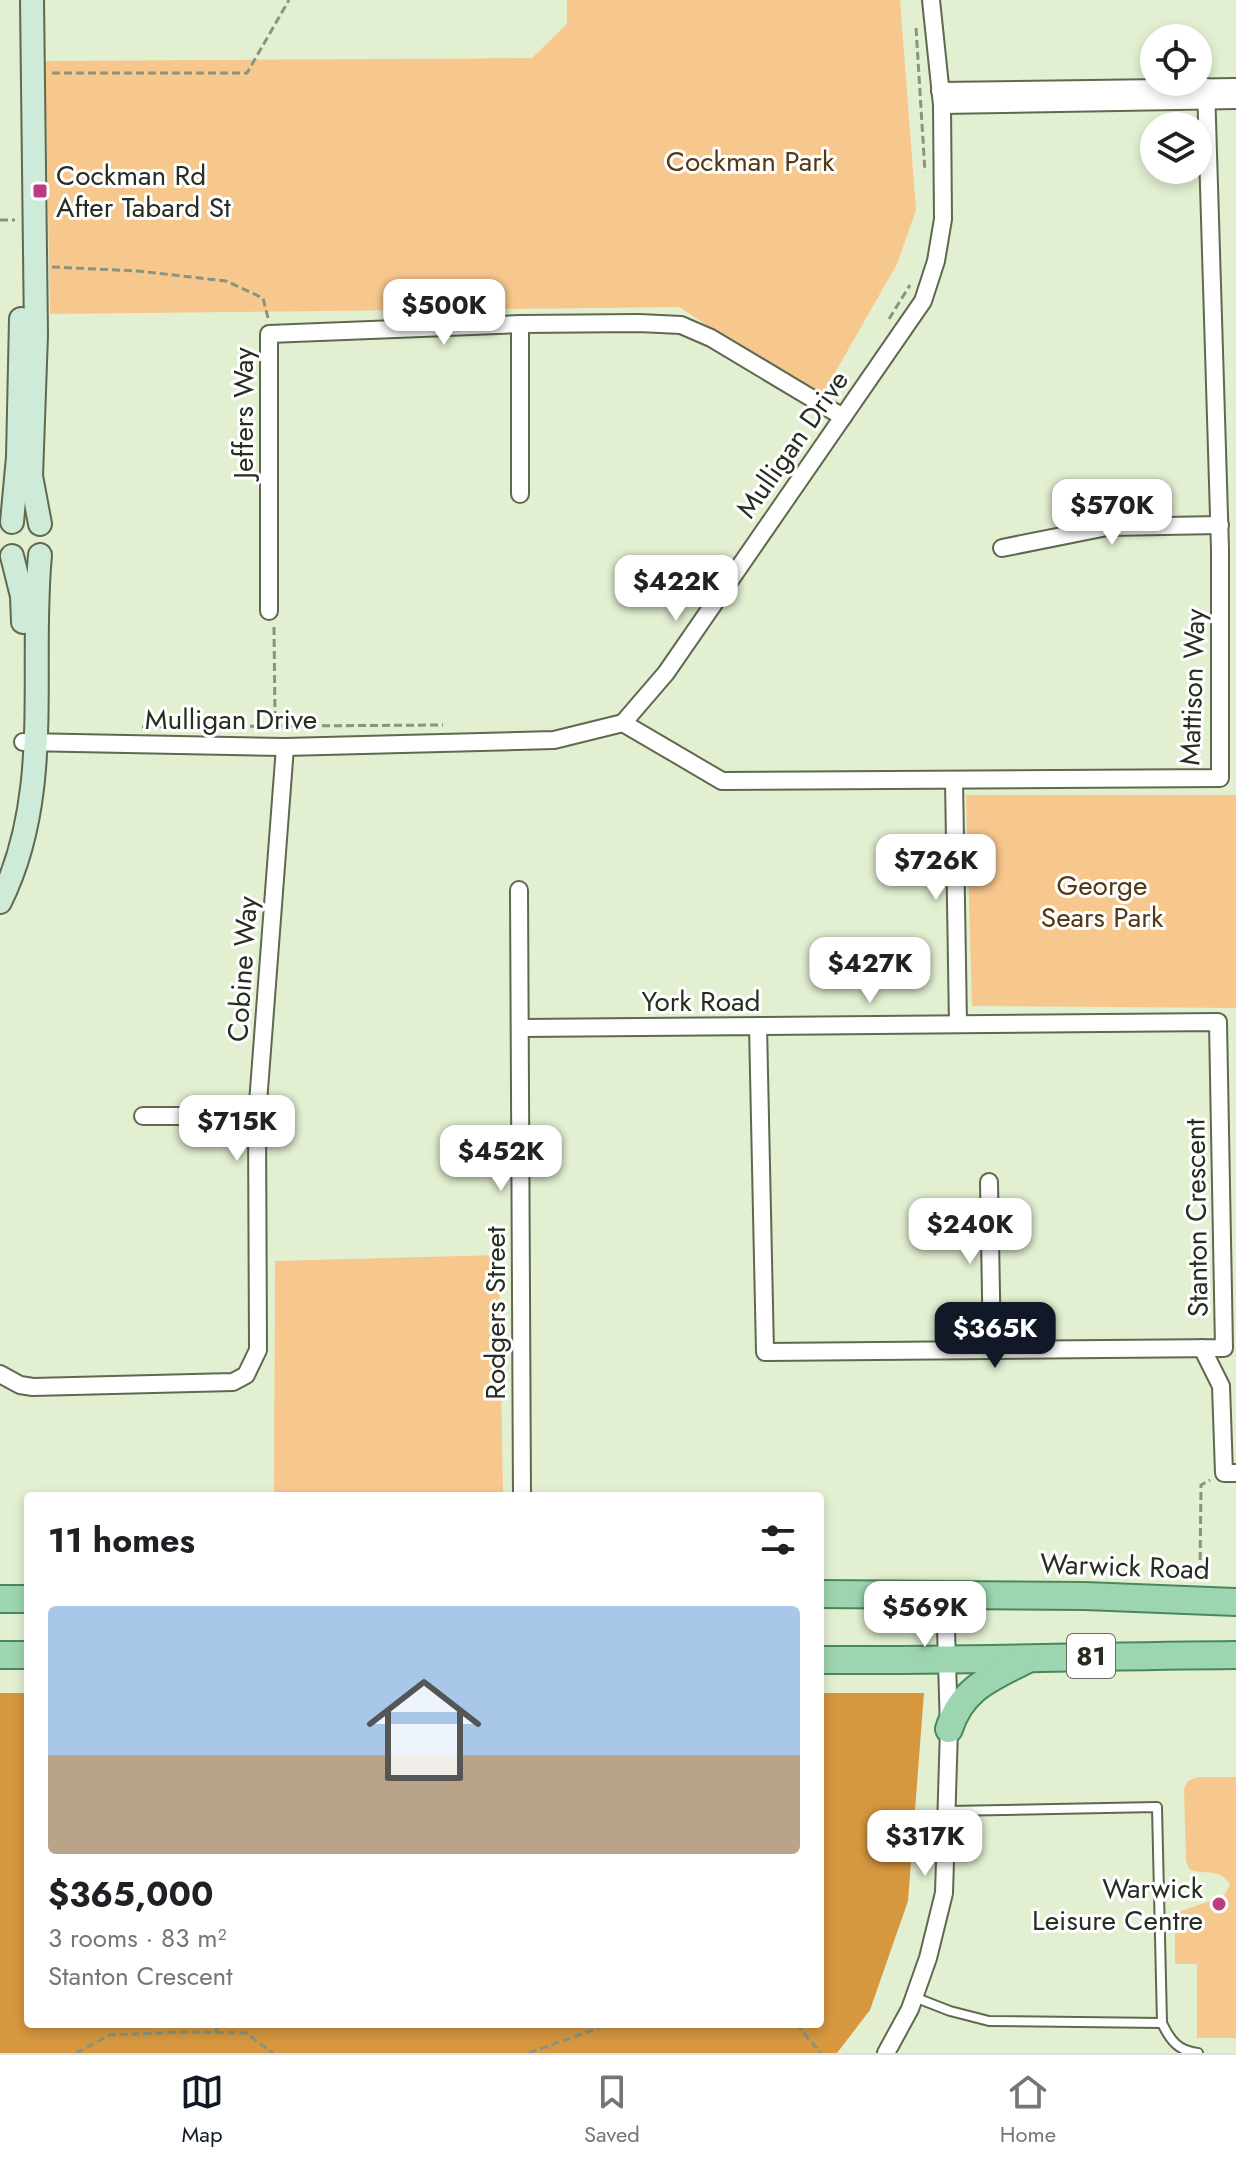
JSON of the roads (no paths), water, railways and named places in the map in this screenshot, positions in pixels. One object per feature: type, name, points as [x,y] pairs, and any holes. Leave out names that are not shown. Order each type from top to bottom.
[{"type":"main road","points":[[0,865],[29,743],[22,596],[4,539],[17,470],[21,336],[18,0]]},
{"type":"main road","points":[[0,902],[20,853],[36,599],[40,555],[47,539],[40,524],[31,476],[36,335],[32,0]]},
{"type":"main road","points":[[7,525],[27,518],[40,524]]},
{"type":"main road","points":[[7,552],[26,561],[40,555]]},
{"type":"main road","name":"Warwick Road","points":[[824,1594],[1085,1596],[1236,1602]]},
{"type":"main road","points":[[0,1599],[24,1599]]},
{"type":"main road","points":[[0,1655],[24,1655]]},
{"type":"main road","name":"81","points":[[824,1660],[945,1661],[1033,1656],[1236,1655]]},
{"type":"main road","points":[[949,1729],[955,1709],[968,1695],[981,1684],[1033,1656]]},
{"type":"street","name":"Mulligan Drive","points":[[29,743],[285,747],[554,740],[623,723],[666,673],[923,301],[936,261],[943,219],[941,98],[931,0]]},
{"type":"street","points":[[1212,93],[1236,87]]},
{"type":"street","points":[[941,98],[1140,95]]},
{"type":"street","points":[[1212,95],[1236,100]]},
{"type":"street","name":"Mattison Way","points":[[623,723],[722,781],[1220,778],[1220,525],[1206,96]]},
{"type":"street","points":[[520,324],[520,494]]},
{"type":"street","name":"Jeffers Way","points":[[269,611],[269,334],[520,324],[681,325],[711,338],[843,417]]},
{"type":"street","points":[[1002,548],[1107,527],[1220,525]]},
{"type":"street","name":"Cobine Way","points":[[0,1374],[20,1385],[33,1387],[233,1382],[246,1375],[258,1350],[257,1116],[285,747]]},
{"type":"street","points":[[954,780],[958,1024]]},
{"type":"street","name":"Rodgers Street","points":[[519,890],[522,1492]]},
{"type":"street","name":"York Road","points":[[521,1028],[1218,1022]]},
{"type":"street","name":"Stanton Crescent","points":[[758,1026],[765,1352],[1224,1348],[1218,1022]]},
{"type":"street","points":[[143,1116],[257,1116]]},
{"type":"street","points":[[989,1182],[992,1350]]},
{"type":"street","points":[[1202,1348],[1221,1386],[1230,1473]]},
{"type":"street","points":[[886,2053],[914,1997],[928,1958],[944,1893],[949,1729],[945,1595]]},
{"type":"lane","points":[[948,1811],[1157,1807],[1162,2023],[1169,2039],[1185,2052],[1198,2053]]},
{"type":"lane","points":[[914,1997],[989,2021],[1162,2023]]},
{"type":"place","name":"Cockman Rd After Tabard St","points":[[40,191]]},
{"type":"place","name":"Warwick Leisure Centre","points":[[1219,1904]]},
{"type":"park label","name":"Cockman Park","points":[[750,161]]},
{"type":"park label","name":"George Sears Park","points":[[1102,901]]}]
